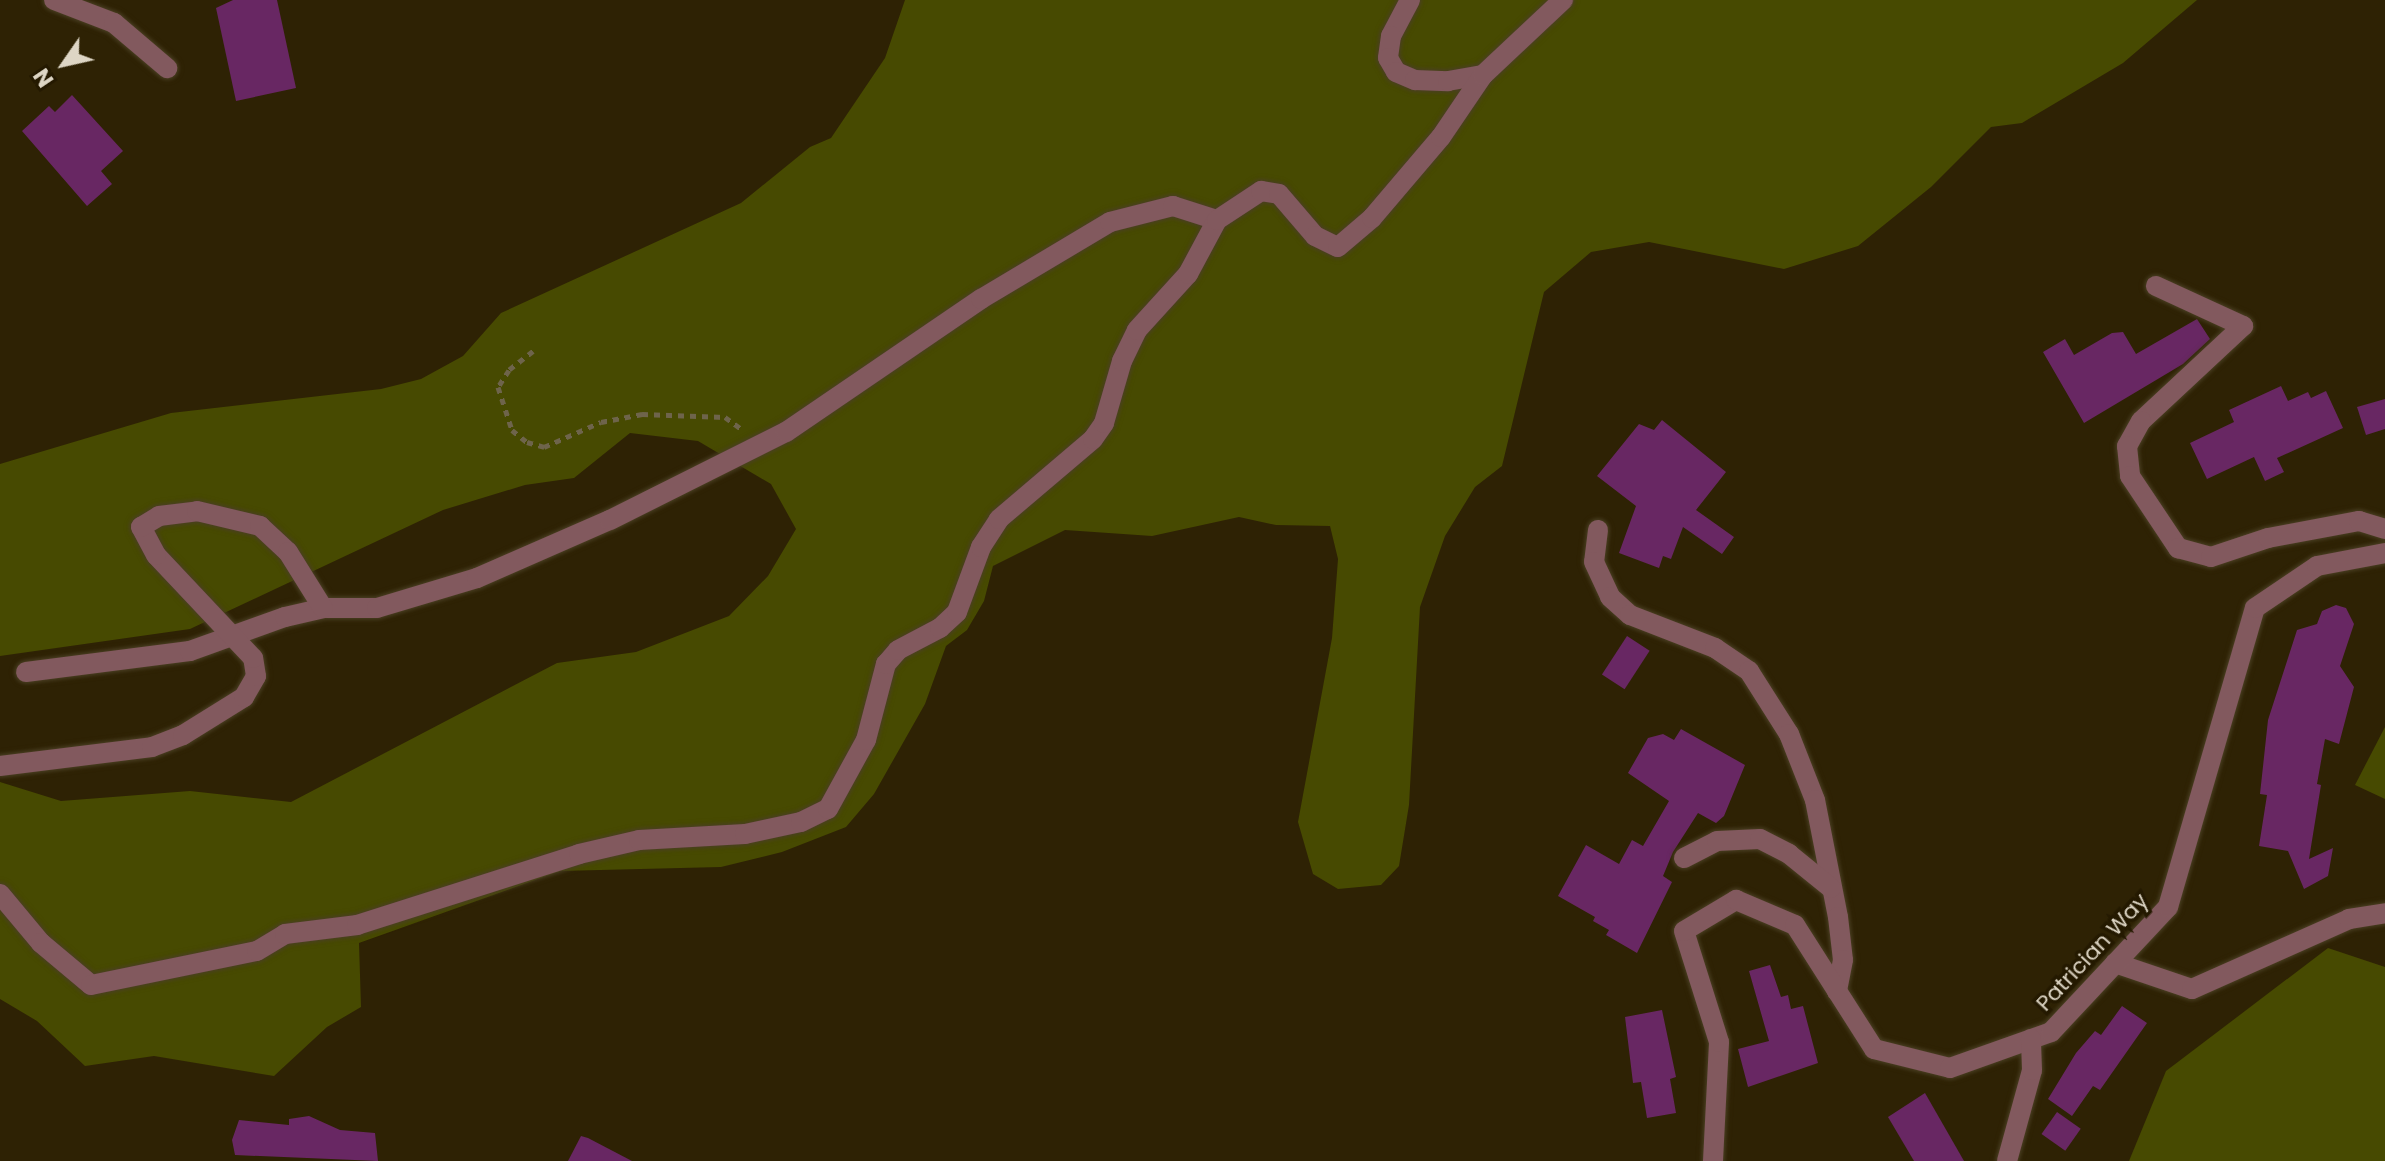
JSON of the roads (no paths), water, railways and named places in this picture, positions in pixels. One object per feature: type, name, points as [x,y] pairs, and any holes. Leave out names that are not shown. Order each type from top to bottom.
[{"type":"street","points":[[54,0],[114,23],[167,68]]},
{"type":"street","points":[[1410,0],[1391,36],[1388,58],[1396,72],[1415,80],[1448,81],[1483,75]]},
{"type":"street","points":[[0,894],[41,943],[91,985],[257,951],[285,934],[357,925],[594,851],[639,840],[745,834],[801,822],[828,809],[866,740],[886,664],[898,650],[940,628],[957,612],[981,547],[999,519],[1093,439],[1104,423],[1122,361],[1137,330],[1188,274],[1217,220],[1261,191],[1279,194],[1315,236],[1338,247],[1372,218],[1441,137],[1483,75],[1563,0]]},
{"type":"street","points":[[26,672],[190,651],[237,638],[285,617],[323,608],[377,608],[477,578],[755,448],[981,299],[1110,222],[1173,206],[1217,220]]},
{"type":"street","points":[[2156,286],[2243,326],[2152,409],[2127,446],[2130,476],[2178,548],[2211,557],[2268,538],[2359,521],[2385,529]]},
{"type":"street","points":[[0,766],[137,750],[183,735],[244,697],[256,676],[253,658],[156,555],[141,527],[159,516],[197,511],[260,526],[288,552],[323,608]]},
{"type":"street","points":[[1598,530],[1594,562],[1610,597],[1630,615],[1715,648],[1749,671],[1789,734],[1815,800],[1843,960],[1837,991]]},
{"type":"street","name":"Patrician Way","points":[[1713,1161],[1719,1042],[1684,931],[1736,900],[1795,925],[1874,1049],[1950,1068],[2051,1032],[2168,907],[2255,608],[2317,566],[2385,553]]},
{"type":"street","points":[[1684,858],[1717,841],[1760,839],[1789,854],[1831,888]]},
{"type":"street","points":[[2115,963],[2192,989],[2349,919],[2385,913]]},
{"type":"street","points":[[2007,1161],[2032,1070],[2031,1039]]}]
